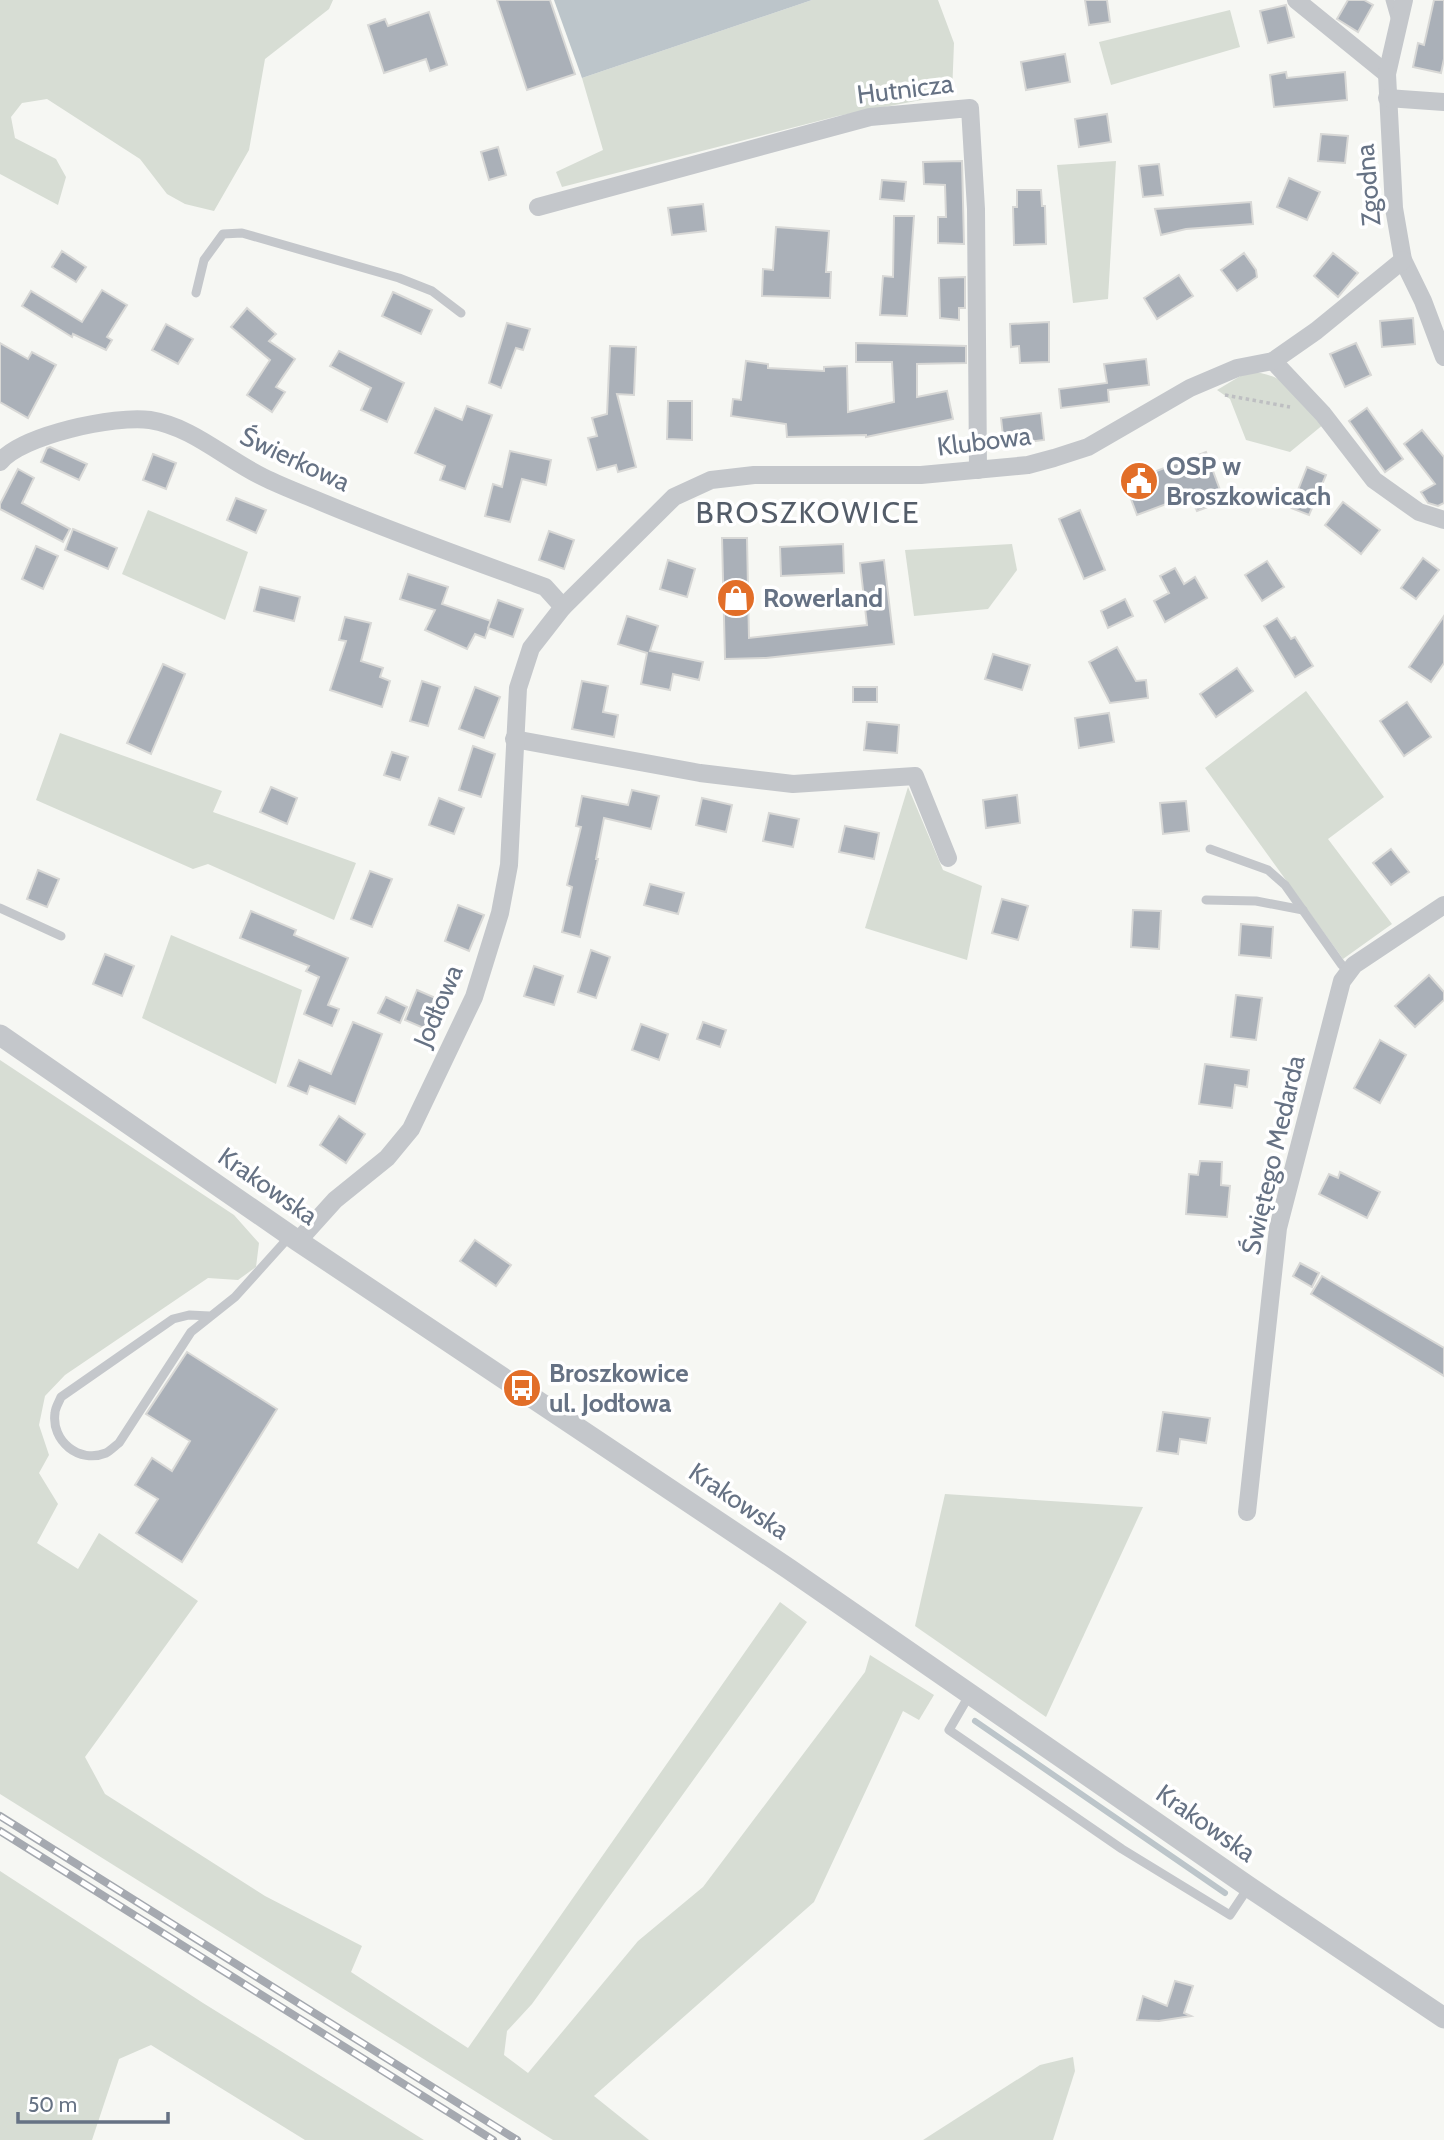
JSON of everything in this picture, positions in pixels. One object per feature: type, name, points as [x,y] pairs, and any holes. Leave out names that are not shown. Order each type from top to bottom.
[{"type":"street","points":[[1296,0],[1387,74]]},
{"type":"street","name":"Zgodna","points":[[1404,0],[1387,74],[1394,208],[1403,260],[1423,301],[1444,357]]},
{"type":"street","points":[[1387,98],[1444,102]]},
{"type":"street","name":"Hutnicza","points":[[538,207],[870,117],[970,108],[976,209],[978,470]]},
{"type":"street","name":"Klubowa","points":[[563,607],[674,497],[711,481],[754,475],[908,475],[978,470],[1028,465],[1088,447],[1190,388],[1237,368],[1273,361],[1316,331],[1403,260]]},
{"type":"street","points":[[1273,361],[1323,414],[1374,480],[1419,512],[1444,520]]},
{"type":"street","name":"Świerkowa","points":[[0,462],[28,441],[119,419],[149,420],[195,435],[223,455],[263,477],[384,528],[545,587],[563,607]]},
{"type":"street","name":"Jodłowa","points":[[294,1238],[387,1158],[411,1129],[474,997],[500,914],[509,865],[518,688],[531,648],[563,607]]},
{"type":"street","points":[[514,739],[700,773],[793,784],[915,776],[948,858]]},
{"type":"street","name":"Świętego Medarda","points":[[1247,1511],[1278,1228],[1342,981],[1354,965],[1444,905]]},
{"type":"street","name":"Krakowska","points":[[0,1035],[294,1238],[533,1396],[1444,2018]]},
{"type":"lane","points":[[1390,0],[1398,26]]},
{"type":"lane","points":[[196,293],[204,260],[223,234],[242,233],[399,278],[432,291],[461,313]]},
{"type":"lane","points":[[1210,849],[1268,870],[1285,885],[1349,972]]},
{"type":"lane","points":[[1206,900],[1256,901],[1303,910]]},
{"type":"lane","points":[[0,908],[61,936]]},
{"type":"lane","points":[[210,1316],[189,1315],[173,1320],[61,1397],[54,1414],[58,1433],[66,1448],[86,1456],[106,1453],[119,1443],[191,1332],[235,1297],[294,1238]]},
{"type":"lane","points":[[970,1694],[949,1730],[1122,1849],[1230,1915],[1249,1887]]},
{"type":"path","points":[[1190,388],[1323,414]]},
{"type":"shaded area","points":[[0,0],[333,0],[329,9],[265,59],[249,150],[214,211],[185,204],[167,194],[140,159],[47,99],[22,103],[11,117],[15,138],[56,159],[66,177],[58,205],[0,174]]},
{"type":"shaded area","points":[[554,0],[812,0],[582,78]]},
{"type":"shaded area","points":[[812,0],[938,0],[954,43],[952,94],[838,116],[562,187],[556,172],[603,150],[582,78]]},
{"type":"shaded area","points":[[1230,10],[1240,47],[1111,85],[1099,42]]},
{"type":"shaded area","points":[[1116,161],[1108,299],[1073,303],[1057,165]]},
{"type":"shaded area","points":[[1247,372],[1261,373],[1282,381],[1324,424],[1290,452],[1246,440],[1230,399],[1217,390]]},
{"type":"shaded area","points":[[148,510],[248,552],[225,620],[122,574]]},
{"type":"shaded area","points":[[1012,544],[1017,570],[988,609],[914,616],[905,550]]},
{"type":"shaded area","points":[[1306,691],[1384,797],[1328,839],[1392,924],[1343,959],[1205,768]]},
{"type":"shaded area","points":[[60,733],[222,791],[213,812],[356,863],[334,920],[208,864],[193,869],[36,800]]},
{"type":"shaded area","points":[[908,787],[943,870],[982,886],[967,960],[865,928]]},
{"type":"shaded area","points":[[171,935],[302,990],[276,1084],[142,1018]]},
{"type":"shaded area","points":[[0,1060],[234,1215],[259,1243],[256,1267],[238,1280],[208,1278],[65,1375],[45,1396],[39,1425],[49,1455],[39,1473],[58,1504],[37,1543],[78,1569],[99,1533],[198,1601],[85,1757],[105,1794],[265,1896],[362,1946],[351,1972],[468,2048],[780,1602],[807,1622],[532,2004],[507,2031],[504,2055],[528,2073],[638,1941],[703,1887],[865,1672],[870,1655],[934,1695],[919,1720],[903,1711],[814,1902],[594,2096],[649,2140],[553,2140],[0,1794]]},
{"type":"shaded area","points":[[945,1494],[1143,1507],[1046,1717],[915,1626]]},
{"type":"shaded area","points":[[0,1871],[203,2003],[424,2140],[305,2140],[151,2045],[119,2059],[92,2140],[0,2140]]},
{"type":"shaded area","points":[[1073,2057],[1075,2071],[1053,2140],[923,2140],[1040,2065]]},
{"type":"building","points":[[497,0],[550,0],[575,74],[527,90]]},
{"type":"building","points":[[1085,0],[1107,0],[1110,22],[1089,25]]},
{"type":"building","points":[[1348,0],[1364,0],[1373,5],[1358,32],[1337,19]]},
{"type":"building","points":[[1434,0],[1444,0],[1444,59],[1441,73],[1413,67],[1418,43],[1424,45]]},
{"type":"building","points":[[1286,5],[1294,37],[1268,43],[1260,11]]},
{"type":"building","points":[[429,12],[447,65],[430,71],[426,59],[384,73],[368,25],[385,19],[388,26]]},
{"type":"building","points":[[1065,54],[1070,82],[1026,90],[1021,62]]},
{"type":"building","points":[[1286,72],[1287,78],[1345,72],[1347,100],[1274,107],[1270,75]]},
{"type":"building","points":[[1107,114],[1111,142],[1079,147],[1075,119]]},
{"type":"building","points":[[1321,134],[1348,136],[1345,163],[1318,161]]},
{"type":"building","points":[[498,147],[506,175],[489,180],[481,152]]},
{"type":"building","points":[[962,161],[964,244],[938,243],[938,217],[946,217],[945,185],[924,184],[923,162]]},
{"type":"building","points":[[1159,164],[1163,195],[1143,197],[1139,166]]},
{"type":"building","points":[[1289,178],[1320,192],[1307,220],[1277,207]]},
{"type":"building","points":[[882,180],[906,182],[904,201],[880,199]]},
{"type":"building","points":[[1017,190],[1041,190],[1042,206],[1045,206],[1046,244],[1014,245],[1013,207],[1017,207]]},
{"type":"building","points":[[1251,202],[1253,224],[1186,229],[1161,235],[1155,209]]},
{"type":"building","points":[[703,204],[706,231],[672,235],[668,208]]},
{"type":"building","points":[[894,216],[914,216],[907,316],[880,315],[883,276],[893,277]]},
{"type":"building","points":[[776,227],[829,231],[826,272],[831,272],[830,298],[762,296],[763,269],[773,270]]},
{"type":"building","points":[[62,251],[86,267],[76,282],[52,267]]},
{"type":"building","points":[[1244,253],[1256,270],[1257,277],[1237,291],[1221,270]]},
{"type":"building","points":[[1333,253],[1358,273],[1338,297],[1314,276]]},
{"type":"building","points":[[1179,275],[1193,296],[1157,319],[1144,298]]},
{"type":"building","points":[[965,277],[965,308],[959,308],[959,320],[940,318],[939,278]]},
{"type":"building","points":[[102,290],[127,305],[107,337],[112,340],[106,350],[73,334],[72,337],[22,306],[31,291],[82,322]]},
{"type":"building","points":[[393,292],[432,310],[421,334],[382,316]]},
{"type":"building","points":[[247,308],[276,334],[269,341],[295,359],[276,387],[285,392],[272,412],[247,395],[270,360],[231,327]]},
{"type":"building","points":[[1413,318],[1415,344],[1382,347],[1380,321]]},
{"type":"building","points":[[1049,322],[1049,362],[1020,363],[1019,346],[1011,347],[1010,324]]},
{"type":"building","points":[[507,323],[530,329],[523,350],[516,348],[501,388],[489,383]]},
{"type":"building","points":[[166,324],[193,339],[178,364],[152,350]]},
{"type":"building","points":[[0,343],[28,359],[32,352],[56,365],[28,418],[0,402]]},
{"type":"building","points":[[856,343],[966,346],[966,363],[917,364],[917,397],[947,391],[953,419],[866,437],[787,437],[786,424],[731,416],[733,399],[741,400],[746,361],[768,364],[768,368],[824,371],[824,367],[847,366],[848,412],[894,402],[892,362],[856,362]]},
{"type":"building","points":[[1356,343],[1371,375],[1345,387],[1330,354]]},
{"type":"building","points":[[610,346],[636,347],[634,395],[617,394],[636,467],[618,472],[616,465],[597,470],[588,438],[597,436],[592,418],[607,414]]},
{"type":"building","points":[[339,351],[404,383],[387,422],[361,410],[371,388],[330,366]]},
{"type":"building","points":[[1146,359],[1149,385],[1108,390],[1109,402],[1061,408],[1059,389],[1107,383],[1104,364]]},
{"type":"building","points":[[668,401],[692,401],[692,440],[667,439]]},
{"type":"building","points":[[467,406],[492,415],[465,489],[440,480],[445,466],[415,453],[435,408],[462,420]]},
{"type":"building","points":[[1367,408],[1403,459],[1385,472],[1349,421]]},
{"type":"building","points":[[1041,413],[1044,440],[1004,445],[1001,418]]},
{"type":"building","points":[[1422,430],[1444,457],[1444,503],[1438,506],[1428,503],[1421,492],[1435,484],[1404,444]]},
{"type":"building","points":[[50,447],[87,464],[79,480],[41,462]]},
{"type":"building","points":[[510,451],[551,460],[546,485],[522,479],[510,522],[485,516],[493,484],[502,487]]},
{"type":"building","points":[[1206,452],[1224,501],[1197,511],[1190,495],[1137,515],[1125,483]]},
{"type":"building","points":[[153,454],[176,463],[166,489],[143,480]]},
{"type":"building","points":[[1307,467],[1326,475],[1309,515],[1291,508]]},
{"type":"building","points":[[18,469],[34,478],[22,503],[70,529],[63,542],[0,509]]},
{"type":"building","points":[[236,498],[266,510],[256,533],[227,520]]},
{"type":"building","points":[[1343,502],[1380,530],[1361,554],[1325,525]]},
{"type":"building","points":[[1080,510],[1105,570],[1084,579],[1059,519]]},
{"type":"building","points":[[73,529],[117,548],[108,569],[65,550]]},
{"type":"building","points":[[549,531],[574,540],[564,569],[539,560]]},
{"type":"building","points":[[722,538],[747,538],[749,638],[867,625],[860,563],[884,560],[894,644],[766,658],[725,659]]},
{"type":"building","points":[[843,544],[844,573],[781,576],[780,547]]},
{"type":"building","points":[[36,546],[58,556],[43,589],[22,579]]},
{"type":"building","points":[[1423,558],[1439,570],[1416,599],[1401,588]]},
{"type":"building","points":[[668,560],[695,569],[687,597],[660,589]]},
{"type":"building","points":[[1267,561],[1284,587],[1262,601],[1245,575]]},
{"type":"building","points":[[1175,568],[1184,584],[1195,577],[1207,598],[1165,622],[1154,601],[1169,593],[1160,576]]},
{"type":"building","points":[[408,574],[448,587],[442,604],[491,621],[485,638],[475,634],[467,649],[425,630],[435,610],[400,599]]},
{"type":"building","points":[[260,587],[300,597],[294,621],[254,611]]},
{"type":"building","points":[[1125,599],[1133,616],[1108,628],[1101,611]]},
{"type":"building","points":[[498,600],[523,609],[513,637],[488,628]]},
{"type":"building","points":[[627,616],[658,626],[650,651],[703,662],[699,680],[673,674],[670,690],[641,684],[647,653],[618,644]]},
{"type":"building","points":[[1444,616],[1444,663],[1431,682],[1409,667]]},
{"type":"building","points":[[345,617],[371,623],[361,661],[383,668],[380,677],[390,681],[382,707],[330,690],[346,641],[339,640]]},
{"type":"building","points":[[1277,618],[1291,639],[1295,637],[1313,666],[1295,677],[1264,626]]},
{"type":"building","points":[[1117,647],[1136,681],[1146,680],[1148,698],[1110,703],[1089,662]]},
{"type":"building","points":[[993,654],[1030,665],[1022,690],[985,679]]},
{"type":"building","points":[[163,664],[185,674],[151,754],[127,743]]},
{"type":"building","points":[[1237,668],[1253,691],[1216,717],[1200,694]]},
{"type":"building","points":[[422,681],[440,687],[428,726],[410,721]]},
{"type":"building","points":[[582,681],[608,686],[603,712],[618,715],[614,737],[572,729]]},
{"type":"building","points":[[475,687],[500,697],[484,738],[459,729]]},
{"type":"building","points":[[853,687],[877,687],[877,702],[853,702]]},
{"type":"building","points":[[1407,702],[1431,737],[1404,756],[1380,721]]},
{"type":"building","points":[[1109,713],[1114,742],[1079,748],[1075,718]]},
{"type":"building","points":[[867,722],[899,725],[897,753],[864,750]]},
{"type":"building","points":[[473,746],[495,754],[481,797],[459,790]]},
{"type":"building","points":[[392,752],[408,757],[400,780],[384,775]]},
{"type":"building","points":[[271,787],[297,798],[287,824],[260,812]]},
{"type":"building","points":[[632,790],[659,796],[651,829],[604,818],[598,859],[580,937],[562,932],[572,887],[567,885],[581,827],[576,826],[582,796],[628,805]]},
{"type":"building","points":[[1017,795],[1020,823],[986,828],[983,800]]},
{"type":"building","points":[[439,798],[464,808],[454,834],[429,825]]},
{"type":"building","points":[[702,798],[732,805],[726,832],[696,825]]},
{"type":"building","points":[[1186,801],[1189,831],[1163,834],[1160,803]]},
{"type":"building","points":[[769,813],[799,819],[793,847],[763,841]]},
{"type":"building","points":[[845,826],[879,833],[874,859],[839,852]]},
{"type":"building","points":[[1391,849],[1409,872],[1391,885],[1373,863]]},
{"type":"building","points":[[38,870],[59,879],[47,907],[27,899]]},
{"type":"building","points":[[370,871],[392,879],[372,927],[351,919]]},
{"type":"building","points":[[650,884],[684,893],[678,914],[644,905]]},
{"type":"building","points":[[1002,899],[1028,906],[1018,940],[992,933]]},
{"type":"building","points":[[458,905],[484,915],[469,951],[445,941]]},
{"type":"building","points":[[1133,910],[1161,911],[1159,949],[1131,947]]},
{"type":"building","points":[[251,911],[296,930],[294,935],[348,958],[328,1005],[339,1009],[332,1026],[304,1014],[319,977],[306,971],[309,966],[240,938]]},
{"type":"building","points":[[1241,924],[1273,927],[1271,958],[1239,955]]},
{"type":"building","points":[[591,950],[610,957],[596,998],[578,992]]},
{"type":"building","points":[[105,954],[134,966],[122,996],[93,984]]},
{"type":"building","points":[[534,966],[563,976],[554,1005],[524,996]]},
{"type":"building","points":[[1429,975],[1444,992],[1444,1000],[1415,1027],[1395,1006]]},
{"type":"building","points":[[417,990],[447,1003],[435,1033],[405,1020]]},
{"type":"building","points":[[1236,995],[1262,998],[1256,1040],[1231,1037]]},
{"type":"building","points":[[386,997],[407,1007],[400,1023],[378,1013]]},
{"type":"building","points":[[353,1022],[382,1034],[355,1104],[310,1086],[307,1094],[288,1086],[299,1060],[331,1074]]},
{"type":"building","points":[[703,1022],[726,1030],[720,1047],[697,1039]]},
{"type":"building","points":[[641,1024],[668,1034],[659,1060],[632,1050]]},
{"type":"building","points":[[1380,1040],[1406,1055],[1380,1103],[1354,1088]]},
{"type":"building","points":[[1205,1064],[1249,1070],[1247,1087],[1235,1085],[1232,1108],[1199,1104]]},
{"type":"building","points":[[339,1116],[365,1134],[346,1163],[320,1145]]},
{"type":"building","points":[[1200,1161],[1222,1162],[1221,1185],[1230,1186],[1227,1217],[1186,1214],[1189,1174],[1198,1175]]},
{"type":"building","points":[[1340,1172],[1380,1192],[1367,1218],[1319,1194],[1329,1174],[1338,1178]]},
{"type":"building","points":[[475,1240],[511,1265],[496,1286],[460,1261]]},
{"type":"building","points":[[1300,1263],[1319,1273],[1312,1287],[1293,1276]]},
{"type":"building","points":[[1322,1276],[1444,1348],[1444,1376],[1311,1294]]},
{"type":"building","points":[[187,1352],[277,1409],[182,1562],[136,1533],[158,1499],[135,1485],[152,1458],[172,1471],[190,1441],[146,1414]]},
{"type":"building","points":[[1163,1412],[1210,1418],[1206,1443],[1180,1439],[1178,1454],[1157,1451]]},
{"type":"building","points":[[1175,1981],[1193,1986],[1184,2013],[1191,2016],[1159,2021],[1137,2020],[1143,1996],[1167,2006]]},
{"type":"waterway","points":[[975,1721],[1225,1893]]},
{"type":"railway","points":[[0,1816],[517,2140]]},
{"type":"railway","points":[[0,1831],[493,2140]]},
{"type":"place","name":"OSP w Broszkowicach","points":[[1139,481]]},
{"type":"place","name":"Rowerland","points":[[736,598]]},
{"type":"place","name":"Broszkowice ul. Jodłowa","points":[[522,1388]]},
{"type":"district","name":"BROSZKOWICE","points":[[808,512]]}]
